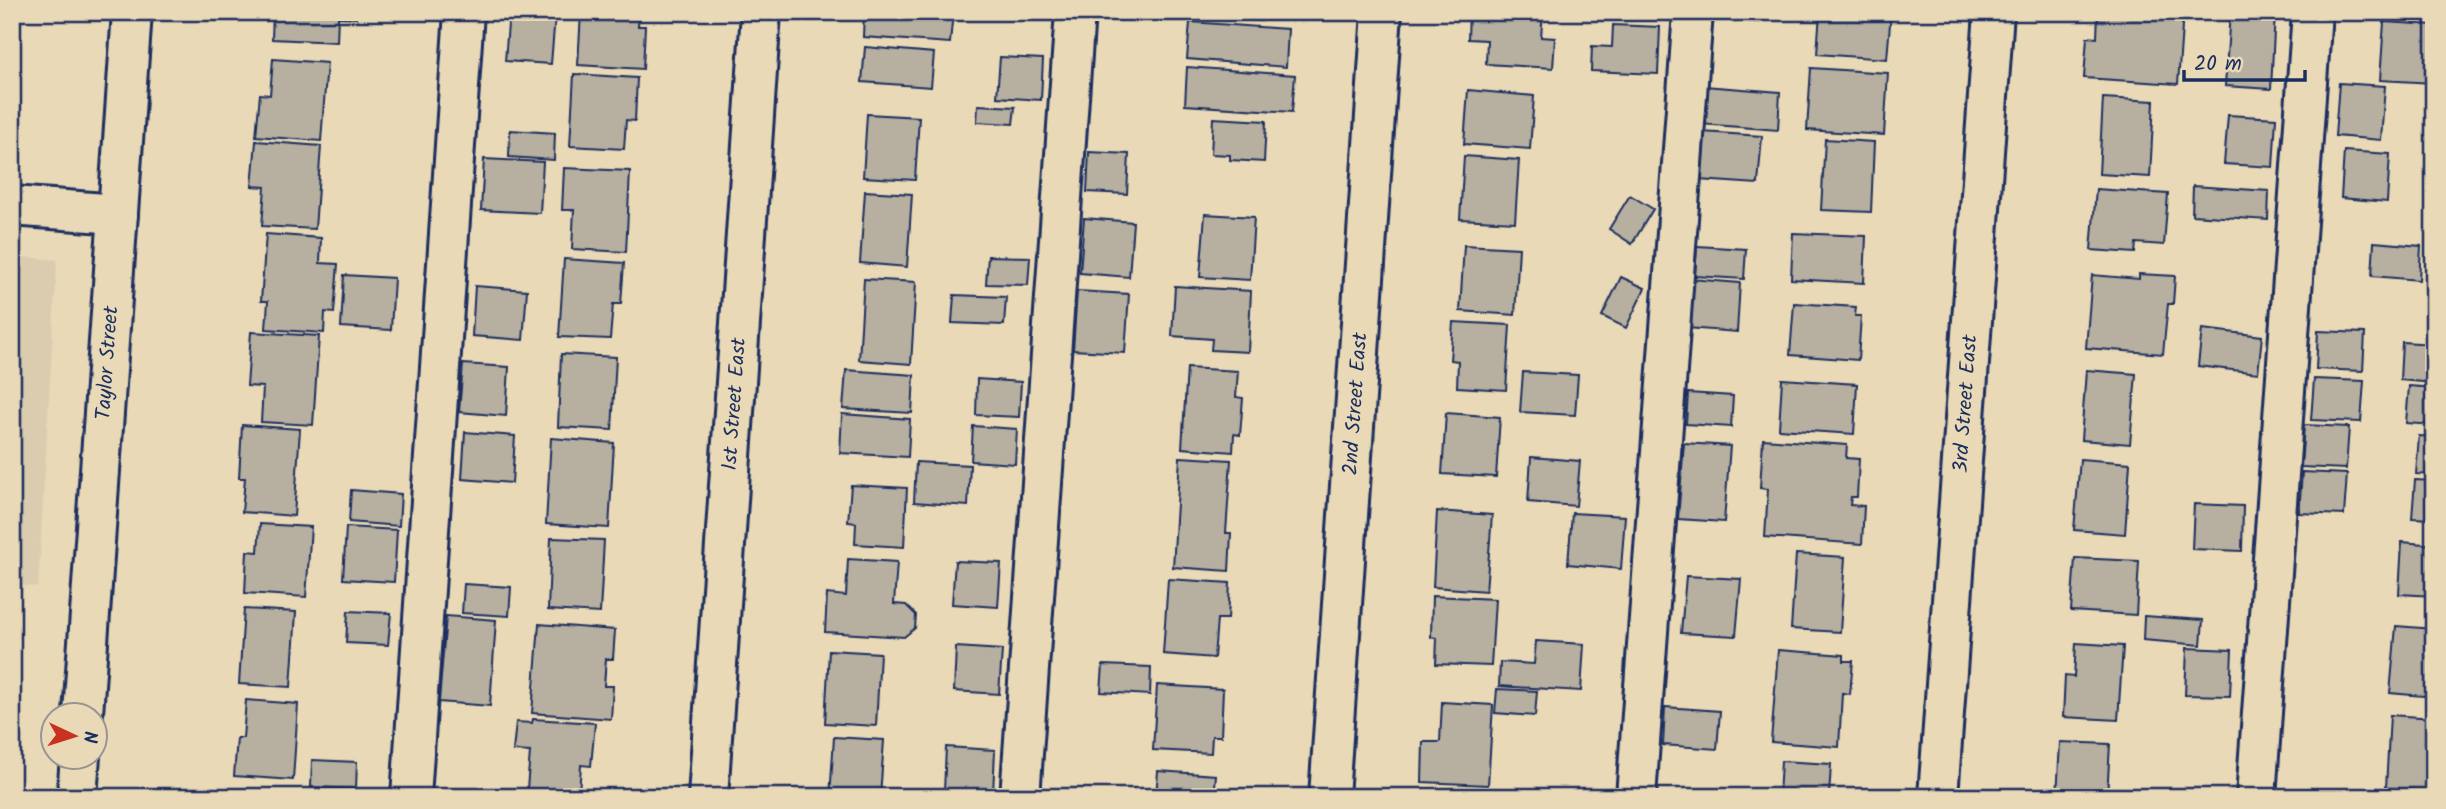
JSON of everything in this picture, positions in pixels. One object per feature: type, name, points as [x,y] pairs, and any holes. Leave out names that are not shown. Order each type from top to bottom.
[{"type":"street","name":"Taylor Street","points":[[84,700],[132,12]]},
{"type":"street","points":[[411,797],[464,12]]},
{"type":"street","name":"1st Street East","points":[[708,797],[761,12]]},
{"type":"street","points":[[1020,797],[1075,12]]},
{"type":"street","name":"2nd Street East","points":[[1329,797],[1382,12]]},
{"type":"street","points":[[1636,797],[1693,12]]},
{"type":"street","name":"3rd Street East","points":[[1938,797],[1994,12]]},
{"type":"street","points":[[2256,797],[2312,12]]},
{"type":"street","points":[[12,206],[118,214]]},
{"type":"street","points":[[77,797],[79,770]]},
{"type":"shaded area","points":[[12,256],[57,260],[38,587],[12,585]]},
{"type":"building","points":[[273,12],[357,12],[356,18],[338,17],[337,42],[272,39]]},
{"type":"building","points":[[509,12],[555,16],[551,64],[505,61]]},
{"type":"building","points":[[581,12],[639,12],[638,26],[645,26],[643,69],[578,65]]},
{"type":"building","points":[[864,12],[953,12],[950,43],[863,37]]},
{"type":"building","points":[[1208,12],[1263,12],[1262,21],[1208,17]]},
{"type":"building","points":[[1469,12],[1543,12],[1541,37],[1555,38],[1553,68],[1486,64],[1487,40],[1468,39]]},
{"type":"building","points":[[1710,12],[1760,12],[1759,22],[1709,19]]},
{"type":"building","points":[[1820,12],[1891,12],[1887,59],[1817,54]]},
{"type":"building","points":[[2098,12],[2183,12],[2178,84],[2084,78],[2087,37],[2097,38]]},
{"type":"building","points":[[2230,12],[2275,12],[2271,89],[2225,86]]},
{"type":"building","points":[[1190,22],[1288,29],[1286,67],[1187,59]]},
{"type":"building","points":[[2384,22],[2434,25],[2434,83],[2380,80]]},
{"type":"building","points":[[1613,25],[1660,27],[1658,74],[1591,71],[1592,46],[1612,47]]},
{"type":"building","points":[[865,47],[934,53],[931,87],[862,82]]},
{"type":"building","points":[[1000,57],[1043,59],[1041,100],[997,97]]},
{"type":"building","points":[[273,59],[327,63],[321,141],[256,136],[260,94],[270,95]]},
{"type":"building","points":[[1187,67],[1295,75],[1292,112],[1185,105]]},
{"type":"building","points":[[1811,68],[1888,73],[1884,135],[1807,130]]},
{"type":"building","points":[[574,74],[637,78],[635,121],[626,120],[624,149],[570,146]]},
{"type":"building","points":[[2339,83],[2385,86],[2381,140],[2335,136]]},
{"type":"building","points":[[1704,86],[1780,92],[1778,130],[1701,124]]},
{"type":"building","points":[[1468,90],[1534,96],[1530,149],[1464,144]]},
{"type":"building","points":[[2103,98],[2154,101],[2150,177],[2099,174]]},
{"type":"building","points":[[978,105],[1015,107],[1013,124],[977,122]]},
{"type":"building","points":[[867,114],[919,117],[915,180],[863,177]]},
{"type":"building","points":[[2228,115],[2276,118],[2273,167],[2224,164]]},
{"type":"building","points":[[1213,118],[1266,121],[1264,162],[1230,160],[1230,155],[1211,154]]},
{"type":"building","points":[[510,130],[555,133],[554,160],[509,157]]},
{"type":"building","points":[[1702,132],[1762,136],[1758,184],[1699,180]]},
{"type":"building","points":[[1825,139],[1874,142],[1871,212],[1821,210]]},
{"type":"building","points":[[256,141],[321,146],[315,229],[262,226],[265,187],[252,186]]},
{"type":"building","points":[[2344,151],[2390,154],[2387,202],[2341,198]]},
{"type":"building","points":[[1089,152],[1129,154],[1127,194],[1087,192]]},
{"type":"building","points":[[1464,156],[1519,160],[1515,222],[1460,219]]},
{"type":"building","points":[[484,159],[543,162],[540,213],[481,210]]},
{"type":"building","points":[[564,168],[630,171],[626,252],[572,249],[574,210],[562,210]]},
{"type":"building","points":[[2193,186],[2269,191],[2268,220],[2192,215]]},
{"type":"building","points":[[2096,189],[2168,194],[2164,245],[2136,243],[2135,253],[2091,250]]},
{"type":"building","points":[[865,191],[912,194],[907,267],[860,263]]},
{"type":"building","points":[[1630,195],[1653,209],[1632,244],[1609,229]]},
{"type":"building","points":[[1205,214],[1254,217],[1250,280],[1200,277]]},
{"type":"building","points":[[1084,218],[1133,222],[1129,277],[1080,273]]},
{"type":"building","points":[[1793,233],[1866,236],[1864,283],[1791,279]]},
{"type":"building","points":[[266,234],[321,238],[320,263],[338,264],[334,313],[325,312],[324,333],[266,329],[268,301],[261,301]]},
{"type":"building","points":[[2374,242],[2421,246],[2419,280],[2372,276]]},
{"type":"building","points":[[1464,245],[1519,248],[1515,315],[1460,311]]},
{"type":"building","points":[[1697,246],[1746,249],[1744,279],[1695,276]]},
{"type":"building","points":[[988,256],[1030,257],[1028,285],[986,284]]},
{"type":"building","points":[[564,259],[624,263],[621,304],[613,304],[610,339],[559,337]]},
{"type":"building","points":[[2429,261],[2434,261],[2434,327],[2425,327]]},
{"type":"building","points":[[2139,274],[2175,276],[2173,304],[2168,304],[2163,354],[2086,348],[2092,275],[2139,279]]},
{"type":"building","points":[[344,275],[394,278],[391,330],[341,327]]},
{"type":"building","points":[[1621,277],[1645,288],[1626,328],[1602,316]]},
{"type":"building","points":[[864,279],[916,282],[911,364],[859,360]]},
{"type":"building","points":[[1690,279],[1740,283],[1737,332],[1687,328]]},
{"type":"building","points":[[475,286],[527,290],[523,340],[472,336]]},
{"type":"building","points":[[1175,286],[1251,291],[1248,352],[1211,350],[1212,339],[1172,336]]},
{"type":"building","points":[[1077,291],[1129,294],[1125,353],[1073,350]]},
{"type":"building","points":[[954,295],[1006,297],[1004,325],[952,323]]},
{"type":"building","points":[[1794,303],[1856,307],[1855,316],[1861,316],[1858,360],[1790,355]]},
{"type":"building","points":[[1453,322],[1510,325],[1506,390],[1457,387],[1458,361],[1450,360]]},
{"type":"building","points":[[2202,329],[2262,336],[2258,373],[2198,366]]},
{"type":"building","points":[[2318,331],[2365,333],[2363,371],[2316,369]]},
{"type":"building","points":[[251,332],[319,336],[313,425],[261,422],[263,387],[247,386]]},
{"type":"building","points":[[2402,342],[2434,344],[2434,383],[2400,380]]},
{"type":"building","points":[[561,354],[616,357],[612,430],[558,427]]},
{"type":"building","points":[[463,364],[509,367],[506,416],[459,412]]},
{"type":"building","points":[[1187,368],[1238,371],[1236,397],[1243,398],[1240,435],[1234,434],[1233,452],[1182,448]]},
{"type":"building","points":[[846,370],[914,375],[912,413],[843,409]]},
{"type":"building","points":[[2086,370],[2136,374],[2130,444],[2081,440]]},
{"type":"building","points":[[1523,372],[1578,375],[1575,415],[1520,412]]},
{"type":"building","points":[[977,379],[1021,382],[1019,417],[976,415]]},
{"type":"building","points":[[1782,379],[1857,384],[1854,434],[1779,429]]},
{"type":"building","points":[[2314,379],[2364,381],[2361,422],[2311,420]]},
{"type":"building","points":[[2409,386],[2434,388],[2434,425],[2406,423]]},
{"type":"building","points":[[1688,393],[1733,396],[1731,427],[1686,424]]},
{"type":"building","points":[[1446,413],[1500,417],[1496,477],[1442,474]]},
{"type":"building","points":[[842,414],[910,419],[908,457],[840,453]]},
{"type":"building","points":[[242,425],[300,429],[294,516],[242,512],[245,478],[239,478]]},
{"type":"building","points":[[2304,425],[2349,427],[2346,469],[2301,467]]},
{"type":"building","points":[[973,426],[1017,429],[1015,464],[971,461]]},
{"type":"building","points":[[465,432],[515,436],[512,483],[462,479]]},
{"type":"building","points":[[2419,436],[2434,437],[2434,475],[2416,474]]},
{"type":"building","points":[[551,438],[614,443],[609,528],[546,524]]},
{"type":"building","points":[[1763,439],[1847,445],[1846,458],[1859,459],[1857,497],[1851,497],[1850,505],[1864,506],[1862,544],[1765,537],[1768,489],[1760,488]]},
{"type":"building","points":[[1684,443],[1730,446],[1724,522],[1678,519]]},
{"type":"building","points":[[1180,457],[1231,460],[1226,533],[1231,533],[1229,571],[1173,567]]},
{"type":"building","points":[[1531,457],[1580,461],[1576,506],[1528,502]]},
{"type":"building","points":[[2080,459],[2130,463],[2125,534],[2074,530]]},
{"type":"building","points":[[916,462],[970,465],[968,506],[914,502]]},
{"type":"building","points":[[2302,472],[2347,474],[2344,515],[2299,513]]},
{"type":"building","points":[[2415,480],[2434,481],[2434,519],[2412,518]]},
{"type":"building","points":[[851,485],[907,488],[904,547],[855,544],[856,523],[848,522]]},
{"type":"building","points":[[351,490],[401,494],[399,526],[349,522]]},
{"type":"building","points":[[2194,504],[2243,506],[2242,551],[2192,549]]},
{"type":"building","points":[[1437,511],[1492,515],[1486,591],[1433,587]]},
{"type":"building","points":[[1572,513],[1625,516],[1621,569],[1568,564]]},
{"type":"building","points":[[260,524],[311,527],[306,597],[245,593],[247,551],[258,552]]},
{"type":"building","points":[[346,527],[397,530],[394,582],[343,579]]},
{"type":"building","points":[[551,538],[604,540],[600,613],[548,610]]},
{"type":"building","points":[[2402,542],[2434,545],[2434,596],[2399,594]]},
{"type":"building","points":[[1796,554],[1845,557],[1840,632],[1791,629]]},
{"type":"building","points":[[2075,558],[2139,561],[2136,615],[2071,611]]},
{"type":"building","points":[[848,559],[897,562],[894,604],[906,605],[916,615],[915,628],[904,637],[825,632],[827,594],[846,596]]},
{"type":"building","points":[[955,561],[1001,563],[998,607],[952,604]]},
{"type":"building","points":[[1686,576],[1741,579],[1736,636],[1681,633]]},
{"type":"building","points":[[1168,579],[1230,583],[1228,619],[1217,619],[1214,658],[1163,654]]},
{"type":"building","points":[[464,584],[511,587],[509,616],[462,613]]},
{"type":"building","points":[[1432,596],[1495,599],[1491,666],[1436,664],[1437,638],[1431,637]]},
{"type":"building","points":[[244,609],[296,612],[291,687],[239,684]]},
{"type":"building","points":[[348,611],[391,613],[388,645],[346,643]]},
{"type":"building","points":[[446,616],[496,620],[490,706],[439,702]]},
{"type":"building","points":[[2144,616],[2203,620],[2201,645],[2143,640]]},
{"type":"building","points":[[539,624],[615,630],[613,659],[606,659],[604,686],[613,686],[611,719],[532,713]]},
{"type":"building","points":[[2396,626],[2434,629],[2434,697],[2390,693]]},
{"type":"building","points":[[1536,641],[1584,644],[1581,691],[1499,686],[1500,662],[1534,664]]},
{"type":"building","points":[[2076,643],[2123,646],[2118,720],[2063,717],[2065,676],[2074,677]]},
{"type":"building","points":[[956,647],[1002,650],[999,694],[954,691]]},
{"type":"building","points":[[2187,648],[2232,650],[2230,696],[2185,695]]},
{"type":"building","points":[[829,650],[880,653],[876,726],[825,723]]},
{"type":"building","points":[[1778,650],[1844,655],[1844,661],[1853,661],[1850,694],[1842,693],[1839,747],[1771,742]]},
{"type":"building","points":[[1103,665],[1151,667],[1150,695],[1101,692]]},
{"type":"building","points":[[1157,685],[1223,689],[1221,736],[1212,736],[1211,753],[1153,750]]},
{"type":"building","points":[[1497,689],[1537,691],[1535,716],[1495,713]]},
{"type":"building","points":[[246,700],[298,704],[293,780],[234,776],[237,738],[243,738]]},
{"type":"building","points":[[1442,702],[1493,705],[1488,785],[1422,782],[1423,742],[1440,742]]},
{"type":"building","points":[[1665,707],[1720,711],[1717,749],[1663,745]]},
{"type":"building","points":[[2390,715],[2434,718],[2434,791],[2386,788]]},
{"type":"building","points":[[533,719],[595,723],[591,766],[581,765],[579,793],[527,789],[530,752],[513,751],[516,722],[532,723]]},
{"type":"building","points":[[834,737],[884,740],[880,797],[830,797]]},
{"type":"building","points":[[2060,742],[2110,744],[2107,797],[2057,797]]},
{"type":"building","points":[[946,747],[995,750],[993,794],[944,791]]},
{"type":"building","points":[[312,760],[357,762],[356,789],[311,787]]},
{"type":"building","points":[[1781,761],[1831,764],[1829,797],[1779,797]]},
{"type":"building","points":[[1158,771],[1216,775],[1214,797],[1156,797]]},
{"type":"building","points":[[2162,794],[2202,797],[2161,797]]}]
